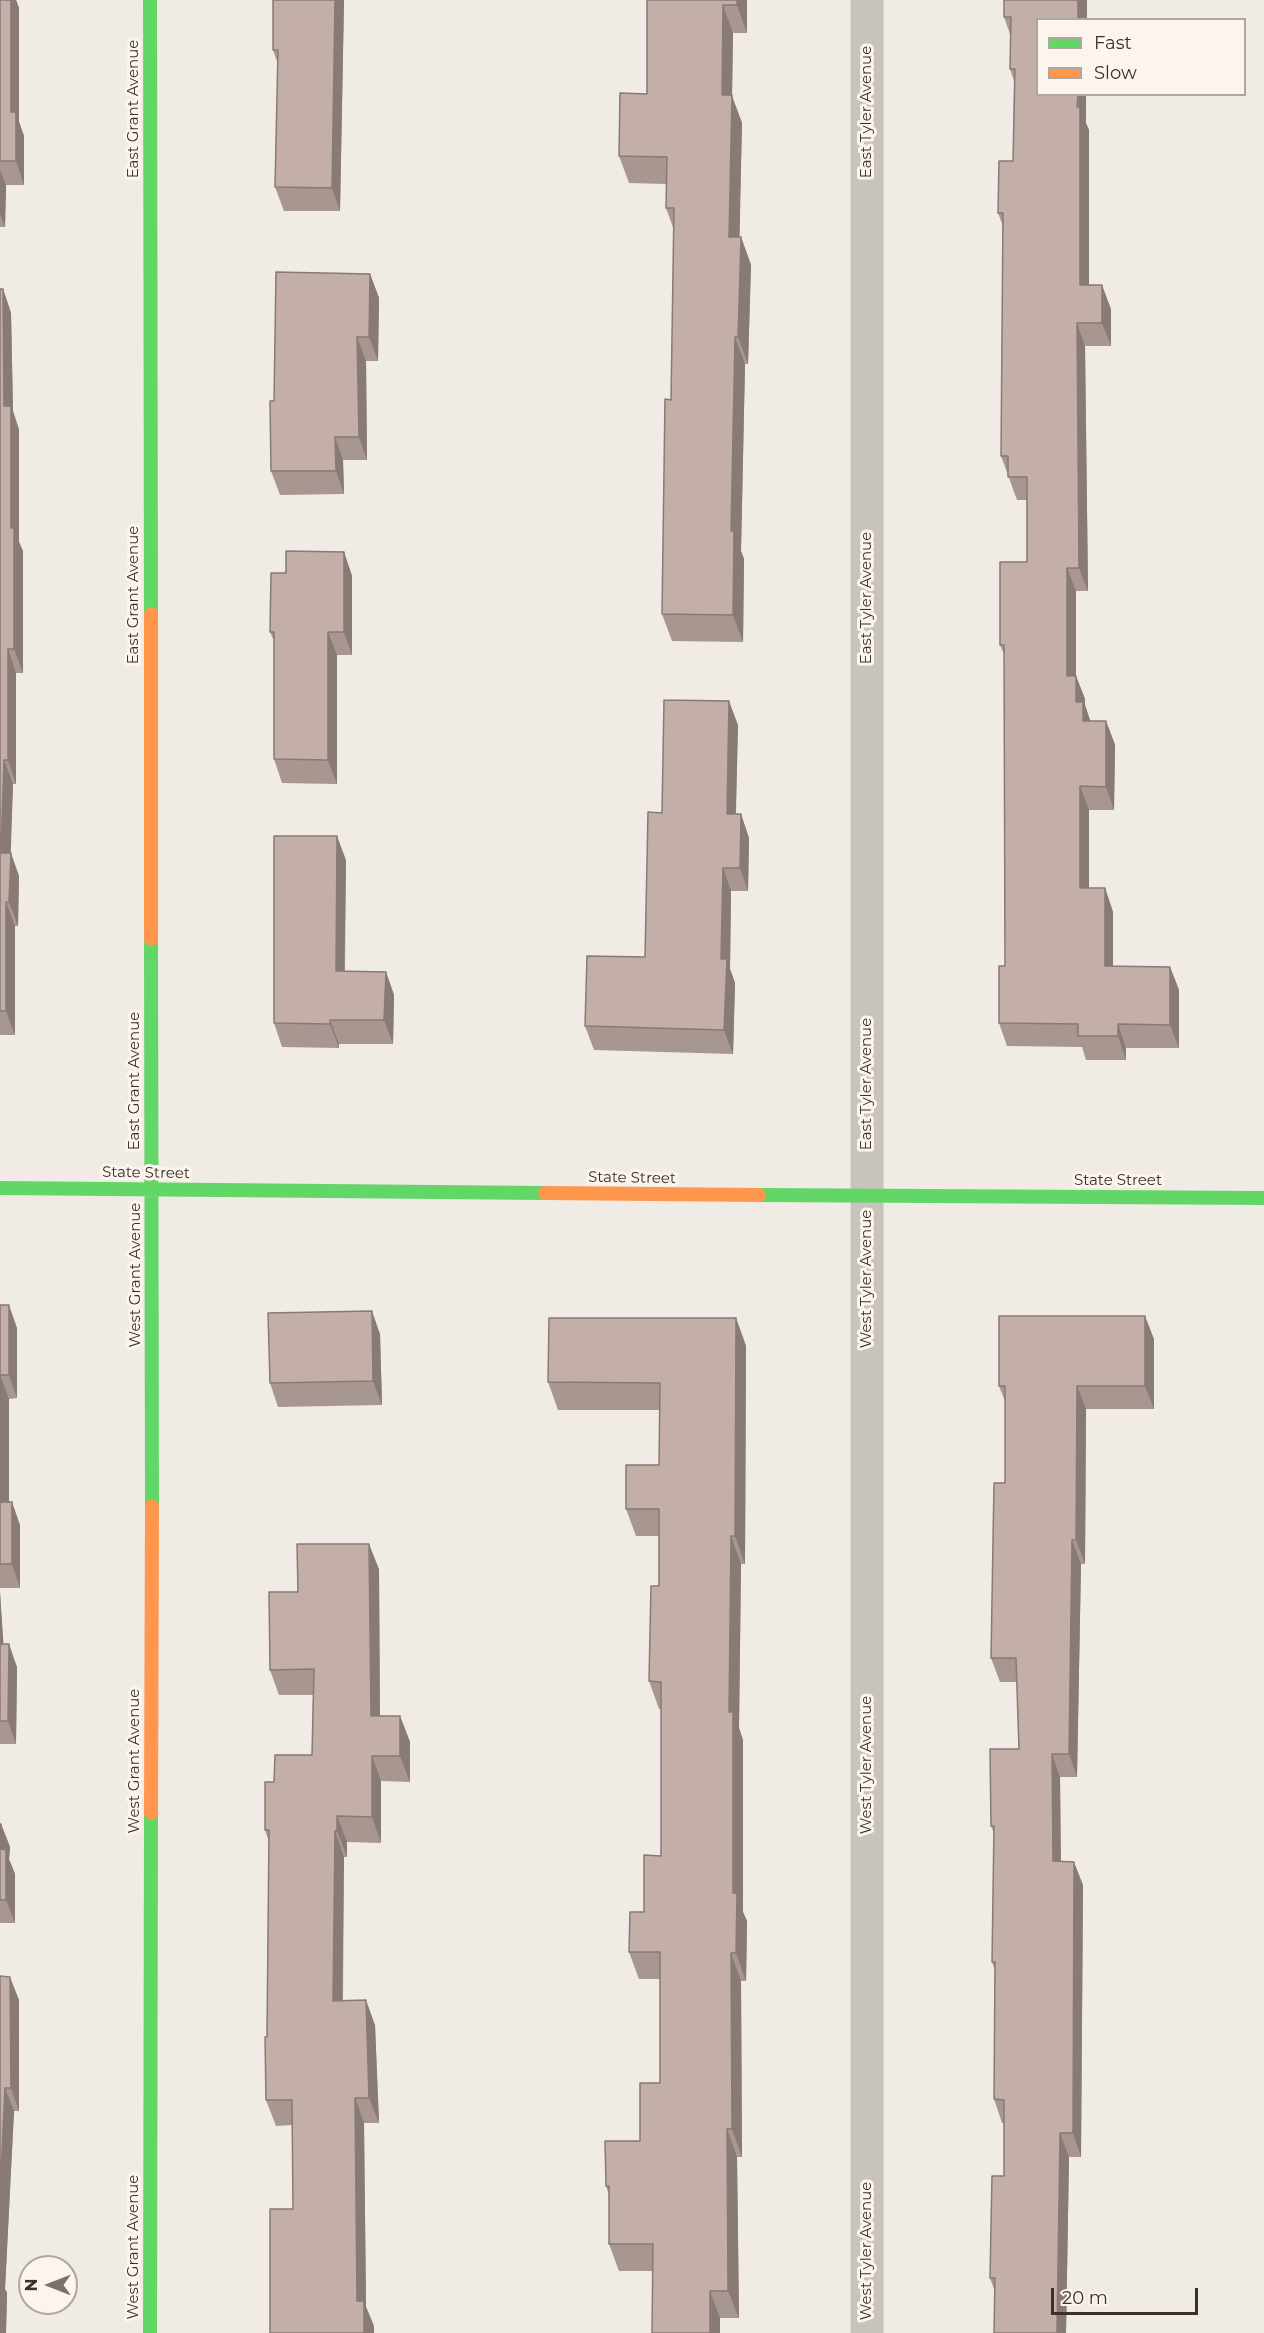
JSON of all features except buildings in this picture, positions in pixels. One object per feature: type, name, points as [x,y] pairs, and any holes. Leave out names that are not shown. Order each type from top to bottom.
[{"type":"street","name":"East Grant Avenue","points":[[150,0],[152,1190]]},
{"type":"street","name":"East Tyler Avenue","points":[[867,0],[867,1196]]},
{"type":"street","name":"State Street","points":[[0,1188],[1264,1198]]},
{"type":"street","name":"West Grant Avenue","points":[[150,2333],[152,1190]]},
{"type":"street","name":"West Tyler Avenue","points":[[867,1196],[867,2333]]},
{"type":"traffic: fast","points":[[150,0],[151,614]]},
{"type":"traffic: fast","points":[[151,939],[152,1506]]},
{"type":"traffic: fast","points":[[0,1188],[545,1193]]},
{"type":"traffic: fast","points":[[759,1195],[1264,1198]]},
{"type":"traffic: fast","points":[[150,2333],[151,1813]]},
{"type":"traffic: slow","points":[[151,614],[151,939]]},
{"type":"traffic: slow","points":[[545,1193],[759,1195]]},
{"type":"traffic: slow","points":[[151,1813],[152,1506]]}]
